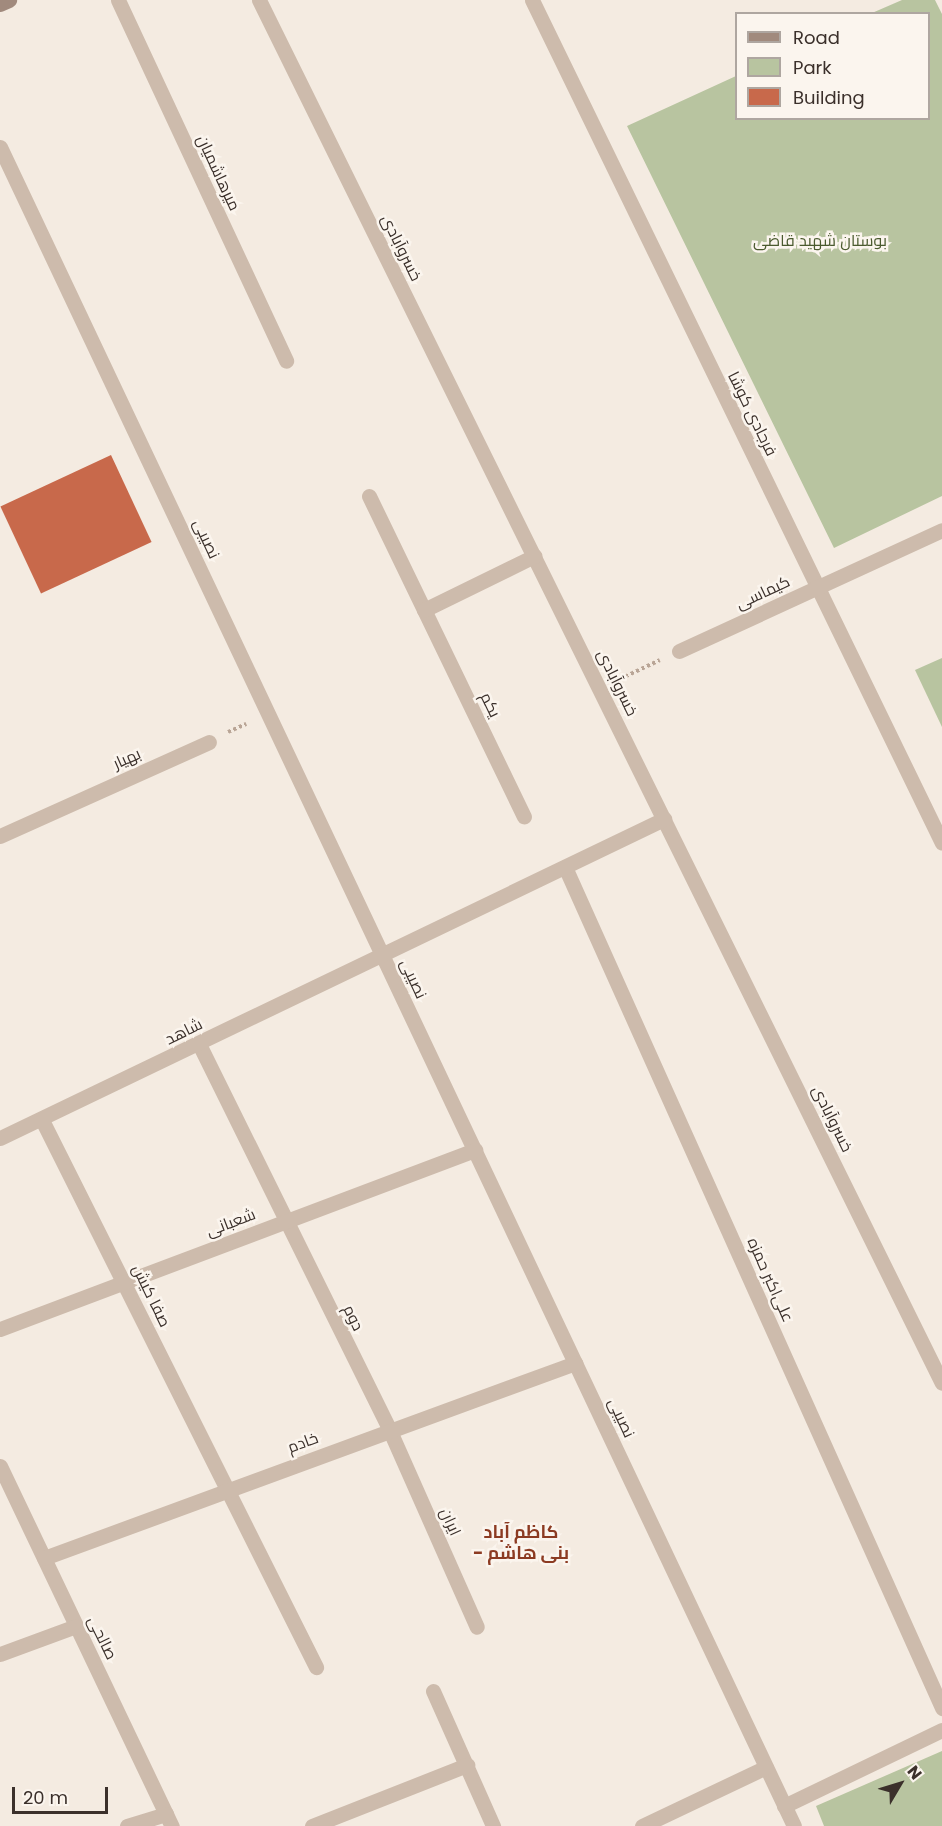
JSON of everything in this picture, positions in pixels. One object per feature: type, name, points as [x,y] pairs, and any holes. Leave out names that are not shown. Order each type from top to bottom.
[{"type":"main road","points":[[0,4],[9,0]]},
{"type":"street","name":"میرهاشمیان","points":[[118,0],[286,361]]},
{"type":"street","name":"خسروآبادی","points":[[259,0],[942,1383]]},
{"type":"street","name":"فرجادی کوشا","points":[[532,0],[942,843]]},
{"type":"street","name":"نصیبی","points":[[0,147],[794,1826]]},
{"type":"street","name":"یکم","points":[[369,496],[524,816]]},
{"type":"street","name":"کیماسی","points":[[680,651],[942,530]]},
{"type":"street","points":[[424,610],[534,556]]},
{"type":"street","name":"بهیار","points":[[0,836],[209,742]]},
{"type":"street","name":"شاهد","points":[[0,1138],[383,957],[664,819]]},
{"type":"street","name":"علی‌اکبر حمزه","points":[[565,867],[942,1708]]},
{"type":"street","name":"دوم","points":[[199,1044],[390,1431]]},
{"type":"street","name":"صفا کیش","points":[[42,1120],[316,1667]]},
{"type":"street","name":"شعبانی","points":[[0,1329],[475,1150]]},
{"type":"street","name":"خادم","points":[[44,1558],[575,1363]]},
{"type":"street","name":"ایران","points":[[390,1431],[477,1627]]},
{"type":"street","name":"صالحی","points":[[0,1468],[169,1820]]},
{"type":"street","points":[[0,1654],[76,1626]]},
{"type":"street","points":[[433,1691],[493,1826]]},
{"type":"street","points":[[784,1806],[942,1730]]},
{"type":"street","points":[[312,1826],[467,1765]]},
{"type":"street","points":[[642,1826],[766,1767]]},
{"type":"street","points":[[127,1826],[169,1820]]},
{"type":"path","points":[[599,688],[680,651]]},
{"type":"path","points":[[209,742],[268,713]]},
{"type":"green space","name":"بوستان شهید قاضی","points":[[902,0],[935,0],[942,14],[942,496],[834,548],[627,126],[735,76],[735,120],[930,120],[930,12],[874,12]]},
{"type":"green space","points":[[942,658],[942,727],[915,670]]},
{"type":"green space","points":[[942,1751],[942,1826],[824,1826],[816,1806]]},
{"type":"building","points":[[111,455],[152,542],[41,594],[0,507]]},
{"type":"district","name":"کاظم آباد - بنی هاشم","points":[[521,1543]]}]
